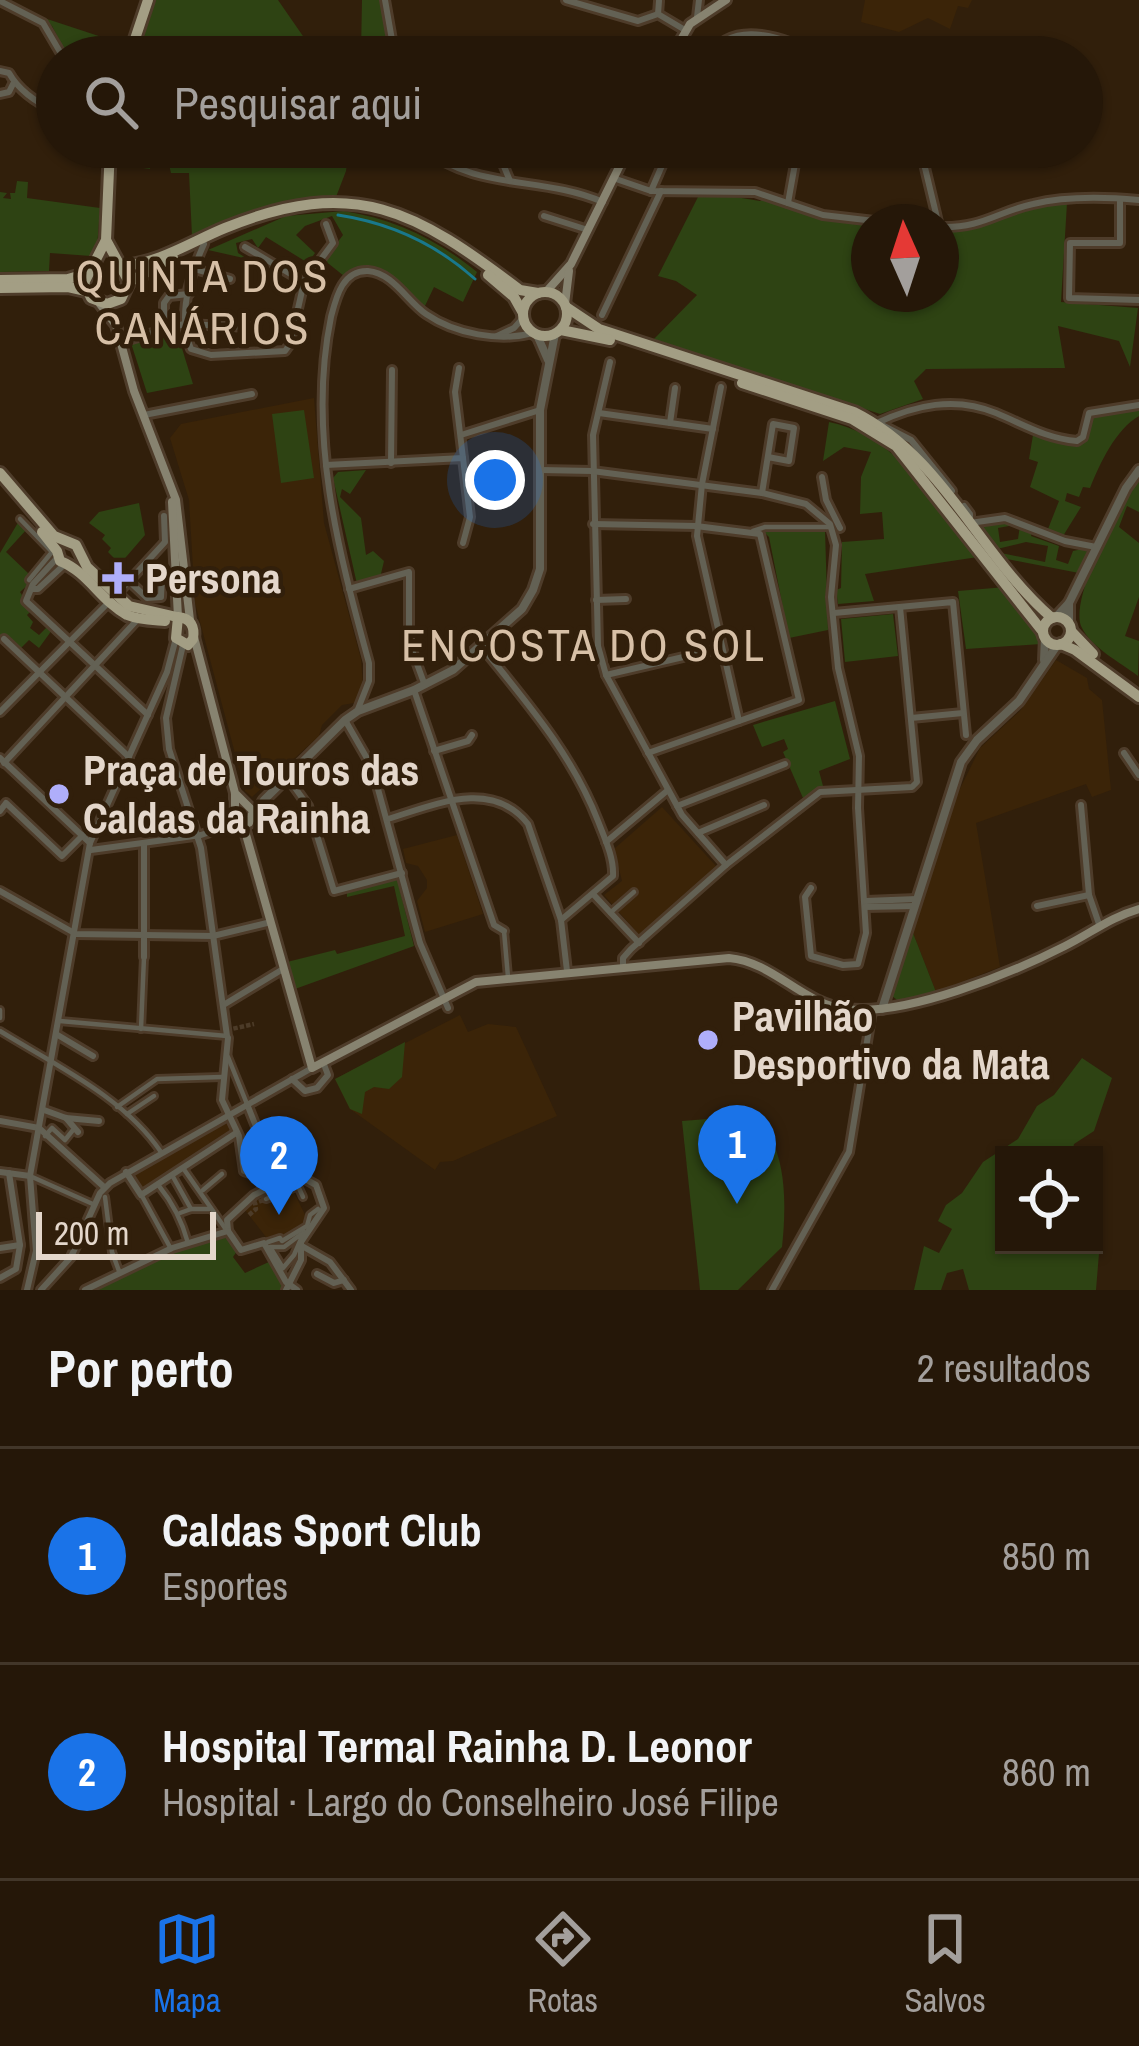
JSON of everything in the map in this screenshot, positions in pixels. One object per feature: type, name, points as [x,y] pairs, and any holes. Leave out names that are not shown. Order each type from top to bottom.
[{"type":"main road","points":[[136,36],[148,0]]},
{"type":"main road","points":[[682,36],[698,17],[725,0]]},
{"type":"main road","points":[[0,284],[86,274],[106,240],[109,168]]},
{"type":"main road","points":[[523,316],[526,303],[571,264],[620,168]]},
{"type":"main road","points":[[97,262],[146,262],[267,212],[336,202],[380,208],[424,224],[519,290],[555,294],[598,328],[877,423],[902,440],[1025,592],[1139,693]]},
{"type":"main road","points":[[118,333],[121,299],[138,274],[279,214],[333,207],[415,227],[454,249],[514,297],[535,334],[598,336],[875,430],[913,464],[1044,635],[1139,693]]},
{"type":"main road","points":[[106,240],[129,282]]},
{"type":"main road","points":[[558,332],[567,320],[571,264]]},
{"type":"main road","points":[[86,274],[86,291]]},
{"type":"main road","points":[[0,284],[86,291],[118,333],[178,508],[180,619],[185,641],[200,657],[312,1068],[476,982],[740,959],[763,967],[825,1004],[877,1009],[925,1001],[1027,962],[1138,907]]},
{"type":"main road","points":[[99,303],[121,299]]},
{"type":"main road","points":[[0,472],[54,535],[76,544],[87,567],[127,614],[180,619]]},
{"type":"main road","points":[[0,485],[63,559],[113,598],[137,610],[180,619]]},
{"type":"main road","points":[[63,559],[68,542]]},
{"type":"main road","points":[[63,559],[80,553]]},
{"type":"main road","points":[[1044,635],[1054,618]]},
{"type":"main road","points":[[180,619],[185,641]]},
{"type":"main road","points":[[1059,644],[1070,628]]},
{"type":"main road","points":[[236,794],[248,806],[241,819]]},
{"type":"street","points":[[385,0],[391,36]]},
{"type":"street","points":[[566,0],[638,21],[658,14],[685,30]]},
{"type":"street","points":[[698,17],[699,0]]},
{"type":"street","points":[[0,1],[43,23],[51,36]]},
{"type":"street","points":[[658,1],[658,14]]},
{"type":"street","points":[[0,70],[36,101]]},
{"type":"street","points":[[0,94],[9,92],[14,84]]},
{"type":"street","points":[[459,168],[477,178],[575,190],[603,202]]},
{"type":"street","points":[[505,168],[510,181]]},
{"type":"street","points":[[651,190],[661,168]]},
{"type":"street","points":[[788,203],[795,168]]},
{"type":"street","points":[[925,168],[934,204]]},
{"type":"street","points":[[616,179],[661,191],[755,192],[823,215],[851,218]]},
{"type":"street","points":[[602,315],[661,191]]},
{"type":"street","points":[[1120,199],[1120,242],[1070,243],[1069,298],[1139,300]]},
{"type":"street","points":[[959,224],[987,223],[1039,202],[1139,200]]},
{"type":"street","points":[[544,216],[588,230]]},
{"type":"street","points":[[204,244],[184,324],[191,349],[200,354],[285,352],[304,282],[333,243],[326,224]]},
{"type":"street","points":[[245,247],[304,282]]},
{"type":"street","points":[[188,251],[196,266],[230,279]]},
{"type":"street","points":[[375,704],[369,662],[333,525],[326,466],[321,367],[340,287],[351,275],[383,276],[425,314],[494,337],[535,334],[550,367]]},
{"type":"street","points":[[164,328],[164,303],[170,296],[189,294]]},
{"type":"street","points":[[494,337],[514,328],[523,316]]},
{"type":"street","points":[[118,333],[134,335],[184,324],[251,327]]},
{"type":"street","points":[[90,846],[208,833],[241,819],[345,720],[453,670],[522,609],[537,582],[541,555],[540,410],[558,332]]},
{"type":"street","points":[[610,362],[593,435],[598,646],[606,675],[677,806],[726,865]]},
{"type":"street","points":[[459,368],[455,392],[470,517],[464,543]]},
{"type":"street","points":[[391,463],[392,370]]},
{"type":"street","points":[[721,387],[697,526],[739,721]]},
{"type":"street","points":[[670,423],[675,388]]},
{"type":"street","points":[[143,415],[252,394]]},
{"type":"street","points":[[877,423],[931,402],[944,403],[992,410],[1042,436],[1077,441],[1083,436],[1089,412],[1139,405]]},
{"type":"street","points":[[461,436],[540,410]]},
{"type":"street","points":[[599,413],[713,429]]},
{"type":"street","points":[[900,413],[902,429],[970,514],[970,523],[1014,520],[1065,541],[1096,547]]},
{"type":"street","points":[[877,423],[911,440]]},
{"type":"street","points":[[762,494],[767,457],[773,424],[794,428],[789,461],[767,457]]},
{"type":"street","points":[[326,466],[463,458]]},
{"type":"street","points":[[541,470],[592,471],[762,494],[812,508],[836,528]]},
{"type":"street","points":[[1054,618],[1069,603],[1139,470]]},
{"type":"street","points":[[811,888],[805,897],[808,949],[819,960],[851,967],[858,964],[866,933],[859,756],[838,668],[832,584],[836,528],[822,477]]},
{"type":"street","points":[[812,508],[826,500]]},
{"type":"street","points":[[0,712],[165,542],[164,516]]},
{"type":"street","points":[[20,519],[52,552],[29,580]]},
{"type":"street","points":[[593,524],[697,526],[760,534],[799,700],[648,753]]},
{"type":"street","points":[[753,531],[765,526],[836,528]]},
{"type":"street","points":[[63,559],[26,601],[148,715],[166,718]]},
{"type":"street","points":[[129,581],[147,598],[161,597],[162,576],[149,561]]},
{"type":"street","points":[[349,589],[409,572],[410,642],[425,686]]},
{"type":"street","points":[[596,600],[626,599]]},
{"type":"street","points":[[834,613],[953,602],[966,734]]},
{"type":"street","points":[[1069,603],[1070,628]]},
{"type":"street","points":[[623,967],[623,958],[638,943],[726,865],[820,792],[911,787],[917,782],[900,607]]},
{"type":"street","points":[[90,846],[2,761],[97,668],[140,618]]},
{"type":"street","points":[[1044,635],[1044,660]]},
{"type":"street","points":[[4,639],[129,757]]},
{"type":"street","points":[[185,641],[166,718],[169,748],[201,848],[225,1004],[228,1057],[222,1100],[237,1133],[244,1171],[256,1174],[265,1193]]},
{"type":"street","points":[[27,1290],[36,1251],[30,1176],[42,1132],[42,1110],[90,846],[185,641]]},
{"type":"street","points":[[772,1290],[849,1152],[877,1009],[962,762],[977,740],[1025,693],[1059,644]]},
{"type":"street","points":[[482,646],[562,746],[584,784],[606,842],[614,871],[561,920]]},
{"type":"street","points":[[606,675],[722,648]]},
{"type":"street","points":[[358,711],[369,681]]},
{"type":"street","points":[[414,690],[494,925],[504,931],[508,977]]},
{"type":"street","points":[[911,718],[963,713]]},
{"type":"street","points":[[345,720],[372,767],[419,943],[448,1008]]},
{"type":"street","points":[[434,751],[468,741],[472,735]]},
{"type":"street","points":[[1124,753],[1139,775]]},
{"type":"street","points":[[677,806],[785,764]]},
{"type":"street","points":[[288,778],[308,806],[334,891],[402,873]]},
{"type":"street","points":[[606,842],[668,790]]},
{"type":"street","points":[[388,819],[485,797],[518,812],[528,824],[561,920],[567,971]]},
{"type":"street","points":[[248,806],[263,800]]},
{"type":"street","points":[[0,811],[6,803],[62,856],[79,832],[102,820]]},
{"type":"street","points":[[698,833],[764,805]]},
{"type":"street","points":[[1081,805],[1089,896],[1099,924]]},
{"type":"street","points":[[141,1029],[144,843]]},
{"type":"street","points":[[1,892],[76,934],[213,936],[272,922]]},
{"type":"street","points":[[610,913],[634,892]]},
{"type":"street","points":[[593,894],[638,943]]},
{"type":"street","points":[[1037,906],[1089,896]]},
{"type":"street","points":[[865,904],[916,903]]},
{"type":"street","points":[[225,1004],[284,969]]},
{"type":"street","points":[[58,1021],[227,1035]]},
{"type":"street","points":[[0,1031],[127,1114],[161,1152]]},
{"type":"street","points":[[56,1034],[93,1056]]},
{"type":"street","points":[[228,1057],[255,1124],[296,1174],[316,1184],[322,1197],[324,1208],[302,1246],[291,1288]]},
{"type":"street","points":[[292,1079],[305,1091],[316,1088],[328,1075],[323,1062]]},
{"type":"street","points":[[41,1290],[71,1257],[95,1205],[126,1172],[312,1068]]},
{"type":"street","points":[[117,1107],[157,1079],[224,1077]]},
{"type":"street","points":[[127,1114],[154,1096]]},
{"type":"street","points":[[42,1110],[99,1121]]},
{"type":"street","points":[[42,1132],[52,1128],[65,1140],[76,1131],[66,1118]]},
{"type":"street","points":[[0,1120],[42,1132],[105,1192],[119,1271]]},
{"type":"street","points":[[134,1134],[142,1126]]},
{"type":"street","points":[[141,1195],[237,1133]]},
{"type":"street","points":[[183,1168],[238,1248],[251,1250],[260,1242],[284,1246],[304,1232],[283,1268],[268,1245]]},
{"type":"street","points":[[126,1172],[171,1249]]},
{"type":"street","points":[[0,1278],[16,1269],[20,1245],[4,1173],[30,1176],[95,1205]]},
{"type":"street","points":[[202,1191],[222,1174]]},
{"type":"street","points":[[228,1231],[226,1220],[296,1174]]},
{"type":"street","points":[[172,1175],[191,1209]]},
{"type":"street","points":[[158,1184],[179,1214],[188,1243]]},
{"type":"street","points":[[265,1193],[298,1186],[303,1197]]},
{"type":"street","points":[[179,1214],[209,1209]]},
{"type":"street","points":[[268,1245],[307,1226],[317,1209]]},
{"type":"street","points":[[85,1290],[171,1249],[228,1231]]},
{"type":"street","points":[[0,1248],[20,1245]]},
{"type":"street","points":[[268,1245],[291,1288]]},
{"type":"street","points":[[302,1246],[331,1263],[351,1290]]},
{"type":"street","points":[[331,1263],[344,1258]]},
{"type":"street","points":[[316,1274],[334,1283],[342,1278]]},
{"type":"shaded area","points":[[865,0],[972,0],[968,8],[958,6],[950,29],[928,18],[899,32],[861,22]]},
{"type":"shaded area","points":[[314,398],[324,523],[361,659],[363,686],[354,703],[342,705],[322,725],[319,736],[252,797],[245,791],[195,603],[189,500],[170,438],[181,424]]},
{"type":"shaded area","points":[[1056,660],[1087,678],[1089,689],[1102,700],[1111,790],[1092,797],[1086,784],[976,823],[1000,967],[936,992],[913,933],[951,807],[980,748],[1020,711]]},
{"type":"shaded area","points":[[662,807],[716,866],[641,937],[604,895],[622,881],[614,849]]},
{"type":"shaded area","points":[[457,835],[483,914],[425,932],[417,901],[427,880],[418,866],[406,863],[403,849]]},
{"type":"shaded area","points":[[460,1015],[468,1032],[488,1024],[516,1027],[557,1116],[453,1161],[440,1162],[435,1170],[350,1109],[335,1079]]},
{"type":"shaded area","points":[[226,1115],[235,1132],[141,1193],[128,1173]]},
{"type":"shaded area","points":[[293,1190],[309,1223],[282,1240],[269,1241],[242,1206],[262,1193],[268,1201]]},
{"type":"green space","points":[[156,0],[278,0],[303,36],[144,36]]},
{"type":"green space","points":[[362,0],[385,0],[391,36],[361,36]]},
{"type":"green space","points":[[41,17],[99,36],[57,36]]},
{"type":"green space","points":[[170,168],[346,168],[336,197],[280,203],[192,236],[189,173],[171,173]]},
{"type":"green space","points":[[17,181],[28,182],[27,198],[100,208],[97,248],[91,256],[50,253],[49,271],[0,272],[0,192],[11,199]]},
{"type":"green space","points":[[698,197],[765,198],[823,218],[851,220],[851,312],[959,312],[959,229],[1067,203],[1061,302],[1138,308],[1130,367],[1119,341],[1058,326],[1065,368],[926,369],[914,381],[923,399],[880,414],[654,339],[697,295],[658,276]]},
{"type":"green space","points":[[344,211],[398,225],[477,272],[463,302],[434,287],[424,308],[377,271],[356,270],[344,276],[324,260],[343,235],[332,216],[305,226],[296,235],[315,253],[308,263],[266,237],[258,248],[252,239],[236,243],[238,253],[248,259],[208,250],[286,216]]},
{"type":"green space","points":[[176,329],[193,384],[147,393],[131,343]]},
{"type":"green space","points":[[1139,407],[1139,416],[1116,438],[1090,488],[1083,487],[1079,497],[1067,493],[1065,501],[1081,507],[1063,536],[1048,529],[1059,501],[1030,487],[1038,462],[1029,459],[1033,435],[1077,443],[1091,413]]},
{"type":"green space","points":[[304,410],[314,478],[281,483],[272,414]]},
{"type":"green space","points":[[829,422],[854,430],[896,457],[978,557],[865,574],[874,601],[838,604],[842,542],[884,539],[882,512],[860,514],[861,477],[871,452],[844,447],[823,461]]},
{"type":"green space","points":[[366,470],[350,494],[342,489],[340,497],[361,518],[366,555],[373,551],[384,561],[380,578],[357,584],[333,478],[338,472]]},
{"type":"green space","points":[[1139,477],[1139,512],[1127,506],[1119,527],[1139,543],[1139,597],[1125,636],[1139,641],[1138,676],[1091,641],[1081,626],[1080,613],[1099,550]]},
{"type":"green space","points":[[139,503],[145,535],[120,564],[108,552],[111,548],[102,539],[105,535],[89,523],[99,512]]},
{"type":"green space","points":[[19,521],[27,529],[6,552],[29,574],[47,559],[20,592],[31,611],[27,615],[33,622],[30,628],[39,635],[48,626],[52,630],[39,648],[29,640],[21,648],[7,635],[0,638],[0,553]]},
{"type":"green space","points":[[1009,521],[1009,526],[998,528],[1000,542],[1018,539],[1020,525],[1031,536],[1059,546],[1056,560],[1068,564],[1073,551],[1091,547],[1079,573],[1007,559],[1001,553],[1045,562],[1048,546],[1026,542],[997,549],[977,523]]},
{"type":"green space","points":[[762,530],[825,530],[828,630],[789,638],[769,537]]},
{"type":"green space","points":[[1006,587],[1037,629],[1041,644],[966,649],[958,591]]},
{"type":"green space","points":[[893,614],[898,656],[845,662],[841,619]]},
{"type":"green space","points":[[835,701],[850,759],[819,771],[823,786],[803,798],[783,752],[788,749],[784,739],[762,747],[753,725]]},
{"type":"green space","points":[[397,879],[414,946],[295,989],[287,962],[405,936],[394,886],[347,897],[347,893]]},
{"type":"green space","points":[[913,933],[936,992],[901,1003],[892,996],[892,988]]},
{"type":"green space","points":[[405,1042],[402,1077],[389,1089],[374,1087],[365,1092],[362,1114],[350,1109],[335,1079]]},
{"type":"green space","points":[[1082,1058],[1112,1078],[1094,1131],[1074,1146],[1007,1146],[1018,1139],[1037,1106],[1054,1095]]},
{"type":"green space","points":[[733,1117],[760,1124],[776,1150],[784,1199],[782,1247],[738,1290],[700,1290],[682,1121]]},
{"type":"green space","points":[[995,1154],[995,1254],[1099,1254],[1096,1290],[969,1290],[963,1269],[947,1273],[941,1290],[914,1290],[924,1246],[939,1253],[952,1229],[938,1221],[946,1205],[962,1193],[983,1162]]},
{"type":"green space","points":[[227,1234],[237,1251],[233,1257],[245,1273],[271,1261],[285,1285],[282,1290],[93,1290],[174,1252]]},
{"type":"waterway","points":[[338,215],[411,237],[475,279]]},
{"type":"tunnel","points":[[227,1030],[254,1024]]},
{"type":"tunnel","points":[[249,1215],[255,1203],[266,1199]]},
{"type":"place","name":"Persona","points":[[118,578]]},
{"type":"place","name":"Praça de Touros das Caldas da Rainha","points":[[59,794]]},
{"type":"place","name":"Pavilhão Desportivo da Mata","points":[[708,1040]]},
{"type":"place","name":"Caldas Sport Club","points":[[737,1204]]},
{"type":"place","name":"Hospital Termal Rainha D. Leonor","points":[[279,1215]]},
{"type":"district","name":"QUINTA DOS CANÁRIOS","points":[[203,302]]},
{"type":"district","name":"ENCOSTA DO SOL","points":[[584,645]]}]
